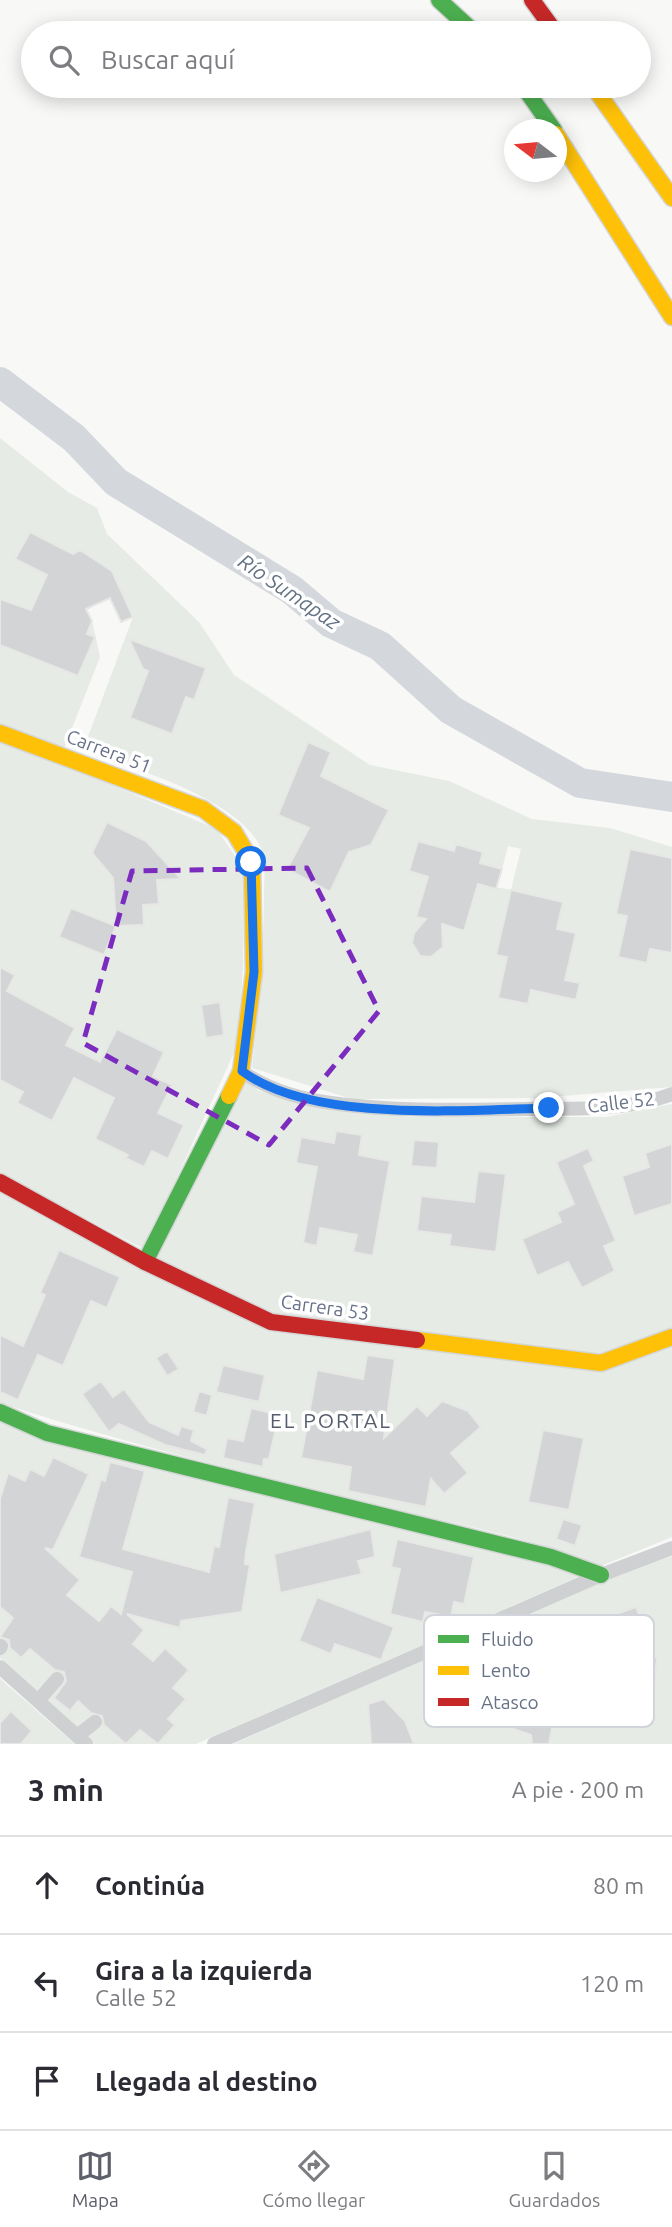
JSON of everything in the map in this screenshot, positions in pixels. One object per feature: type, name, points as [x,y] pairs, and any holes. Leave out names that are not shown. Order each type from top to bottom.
[{"type":"main road","points":[[439,0],[462,21]]},
{"type":"main road","points":[[532,0],[547,21]]},
{"type":"main road","points":[[531,98],[546,119]]},
{"type":"main road","points":[[601,98],[672,198]]},
{"type":"main road","points":[[567,151],[672,317]]},
{"type":"main road","name":"Carrera 51","points":[[0,733],[204,809],[234,832],[251,862],[254,972],[242,1071]]},
{"type":"main road","points":[[145,1262],[242,1071]]},
{"type":"main road","name":"Carrera 53","points":[[0,1182],[145,1262],[271,1322],[601,1363],[672,1337]]},
{"type":"main road","points":[[0,1412],[47,1433],[551,1557],[601,1575]]},
{"type":"street","name":"Calle 52","points":[[242,1071],[260,1084],[330,1103],[436,1111],[602,1107],[658,1099],[672,1094]]},
{"type":"street","points":[[509,1615],[672,1548]]},
{"type":"street","points":[[214,1744],[424,1652]]},
{"type":"street","points":[[0,1667],[81,1740],[95,1722]]},
{"type":"street","points":[[38,1701],[57,1679]]},
{"type":"highlighted area","points":[[307,868],[379,1011],[269,1145],[83,1043],[132,871]]},
{"type":"shaded area","points":[[0,438],[68,492],[97,508],[107,534],[199,622],[234,675],[370,765],[449,781],[532,819],[610,828],[672,847],[672,858],[630,849],[616,914],[627,916],[618,957],[647,963],[650,949],[672,954],[672,1087],[538,1098],[352,1099],[252,1068],[263,936],[263,854],[253,835],[212,802],[157,776],[83,750],[133,617],[112,571],[80,550],[49,569],[13,650],[78,676],[94,637],[87,634],[92,621],[100,657],[61,756],[0,731]],"holes":[[[30,532],[56,545],[16,559]],[[419,841],[454,851],[457,844],[483,851],[480,863],[502,869],[508,846],[521,849],[511,890],[478,884],[464,931],[416,917],[428,877],[409,871]],[[511,890],[562,902],[557,929],[575,933],[565,980],[579,983],[531,990],[527,1004],[499,998],[507,957],[496,954]]]},
{"type":"shaded area","points":[[0,743],[71,768],[217,829],[244,870],[243,966],[238,1044],[144,1249],[0,1173]]},
{"type":"shaded area","points":[[244,1078],[259,1091],[330,1110],[414,1117],[607,1117],[672,1104],[672,1328],[591,1357],[266,1314],[154,1260]]},
{"type":"shaded area","points":[[0,1191],[272,1329],[600,1369],[672,1340],[672,1537],[601,1566],[541,1545],[224,1467],[0,1403]]},
{"type":"shaded area","points":[[0,1421],[553,1563],[578,1577],[491,1615],[424,1615],[424,1644],[196,1744],[94,1744],[0,1658]]},
{"type":"shaded area","points":[[672,1556],[672,1744],[233,1744],[424,1660],[424,1727],[654,1727],[654,1615],[525,1615],[597,1583]]},
{"type":"shaded area","points":[[0,1678],[5,1683],[75,1744],[0,1744]]},
{"type":"building","points":[[30,532],[73,554],[80,550],[112,571],[133,617],[121,622],[110,598],[86,609],[92,621],[87,634],[95,637],[78,676],[0,645],[0,599],[31,610],[47,575],[15,559]]},
{"type":"building","points":[[129,639],[206,668],[194,700],[186,697],[172,734],[130,718],[148,671],[143,669]]},
{"type":"building","points":[[308,742],[331,752],[321,776],[389,810],[371,845],[349,852],[330,892],[287,869],[309,828],[278,815]]},
{"type":"building","points":[[107,822],[146,841],[181,879],[157,880],[159,904],[143,905],[144,925],[116,926],[113,878],[92,853]]},
{"type":"building","points":[[418,841],[454,851],[456,844],[483,852],[480,863],[502,869],[496,889],[478,884],[464,931],[442,924],[443,947],[431,957],[420,956],[412,943],[414,933],[426,919],[416,917],[428,877],[409,871]]},
{"type":"building","points":[[630,849],[672,858],[672,953],[650,949],[647,963],[618,957],[627,916],[616,914]]},
{"type":"building","points":[[511,890],[563,902],[557,929],[576,933],[565,980],[580,983],[576,1000],[531,990],[528,1004],[498,998],[507,957],[496,955]]},
{"type":"building","points":[[71,908],[116,926],[104,955],[59,937]]},
{"type":"building","points":[[0,967],[15,975],[7,991],[75,1028],[66,1045],[100,1062],[117,1029],[164,1052],[153,1076],[172,1085],[158,1113],[184,1125],[168,1159],[152,1151],[144,1167],[125,1158],[128,1155],[95,1139],[114,1098],[74,1078],[52,1121],[17,1103],[23,1092],[0,1080]]},
{"type":"building","points":[[220,1002],[224,1035],[206,1038],[201,1005]]},
{"type":"building","points":[[336,1131],[362,1135],[359,1155],[390,1161],[373,1256],[353,1252],[357,1235],[320,1228],[317,1246],[303,1243],[317,1167],[296,1163],[301,1137],[334,1143]]},
{"type":"building","points":[[414,1140],[439,1142],[437,1168],[411,1166]]},
{"type":"building","points":[[672,1144],[672,1204],[634,1216],[622,1176],[649,1167],[645,1153]]},
{"type":"building","points":[[588,1148],[594,1161],[584,1166],[616,1241],[604,1246],[615,1271],[582,1288],[568,1262],[537,1276],[522,1239],[561,1222],[557,1212],[574,1204],[556,1162]]},
{"type":"building","points":[[478,1171],[506,1174],[496,1252],[449,1246],[451,1235],[417,1231],[421,1196],[474,1202]]},
{"type":"building","points":[[59,1250],[120,1277],[107,1308],[91,1301],[63,1366],[38,1355],[18,1400],[0,1392],[0,1335],[23,1346],[45,1295],[40,1293]]},
{"type":"building","points":[[167,1351],[179,1369],[167,1376],[156,1358]]},
{"type":"building","points":[[367,1355],[395,1359],[384,1438],[417,1406],[427,1416],[442,1401],[468,1411],[481,1427],[451,1453],[468,1473],[444,1494],[431,1479],[426,1507],[348,1491],[351,1467],[301,1458],[317,1370],[363,1379]]},
{"type":"building","points":[[223,1365],[265,1375],[259,1402],[216,1392]]},
{"type":"building","points":[[101,1381],[113,1397],[124,1389],[149,1422],[178,1435],[181,1426],[194,1430],[191,1441],[207,1449],[205,1455],[165,1445],[119,1424],[109,1432],[82,1394]]},
{"type":"building","points":[[199,1391],[212,1395],[207,1416],[193,1412]]},
{"type":"building","points":[[251,1408],[279,1415],[269,1459],[264,1459],[263,1467],[223,1458],[227,1438],[243,1441]]},
{"type":"building","points":[[543,1430],[584,1438],[569,1510],[528,1502]]},
{"type":"building","points":[[53,1457],[89,1474],[53,1550],[45,1548],[80,1580],[67,1595],[99,1621],[111,1606],[121,1614],[132,1572],[79,1557],[101,1479],[105,1481],[110,1462],[145,1471],[123,1549],[209,1572],[214,1546],[219,1547],[228,1497],[255,1503],[246,1552],[245,1564],[250,1565],[242,1612],[181,1621],[180,1628],[127,1614],[144,1630],[133,1644],[153,1661],[165,1648],[189,1670],[173,1688],[186,1699],[168,1719],[175,1725],[158,1744],[140,1730],[126,1744],[104,1725],[102,1716],[91,1713],[78,1701],[70,1711],[54,1698],[66,1681],[64,1672],[55,1670],[30,1649],[21,1658],[10,1648],[9,1640],[0,1637],[13,1618],[0,1607],[0,1499],[8,1473],[25,1481],[30,1469],[44,1476]]},
{"type":"building","points":[[563,1519],[582,1525],[575,1546],[556,1539]]},
{"type":"building","points":[[371,1529],[375,1557],[358,1561],[362,1574],[280,1593],[274,1554]]},
{"type":"building","points":[[397,1539],[474,1557],[464,1604],[454,1602],[451,1615],[425,1612],[423,1622],[390,1614],[400,1569],[391,1567]]},
{"type":"building","points":[[317,1597],[394,1627],[381,1660],[335,1644],[331,1654],[299,1641]]},
{"type":"building","points":[[636,1607],[639,1615],[614,1615]]},
{"type":"building","points":[[654,1658],[657,1658],[654,1686]]},
{"type":"building","points":[[384,1699],[405,1721],[414,1744],[371,1744],[368,1704]]},
{"type":"building","points":[[11,1711],[32,1731],[21,1744],[0,1744],[0,1723]]},
{"type":"building","points":[[509,1727],[552,1727],[549,1744],[532,1744],[531,1735]]},
{"type":"waterway","name":"Río Sumapaz","points":[[0,382],[74,438],[116,482],[292,590],[331,623],[380,646],[451,710],[580,783],[672,797]]},
{"type":"traffic: fast","points":[[439,0],[462,21]]},
{"type":"traffic: fast","points":[[531,98],[546,119]]},
{"type":"traffic: fast","points":[[145,1262],[229,1096]]},
{"type":"traffic: fast","points":[[0,1412],[47,1433],[551,1557],[601,1575]]},
{"type":"traffic: slow","points":[[601,98],[672,198]]},
{"type":"traffic: slow","points":[[567,151],[672,317]]},
{"type":"traffic: slow","points":[[0,733],[203,809],[234,832],[252,862],[254,972],[241,1071],[229,1096]]},
{"type":"traffic: slow","points":[[417,1340],[601,1363],[672,1337]]},
{"type":"traffic: jam","points":[[532,0],[547,21]]},
{"type":"traffic: jam","points":[[0,1182],[145,1262],[271,1322],[417,1340]]},
{"type":"district","name":"EL PORTAL","points":[[331,1421]]},
{"type":"route","points":[[251,862],[254,972],[242,1071],[260,1084],[330,1103],[436,1111],[549,1108]]}]
